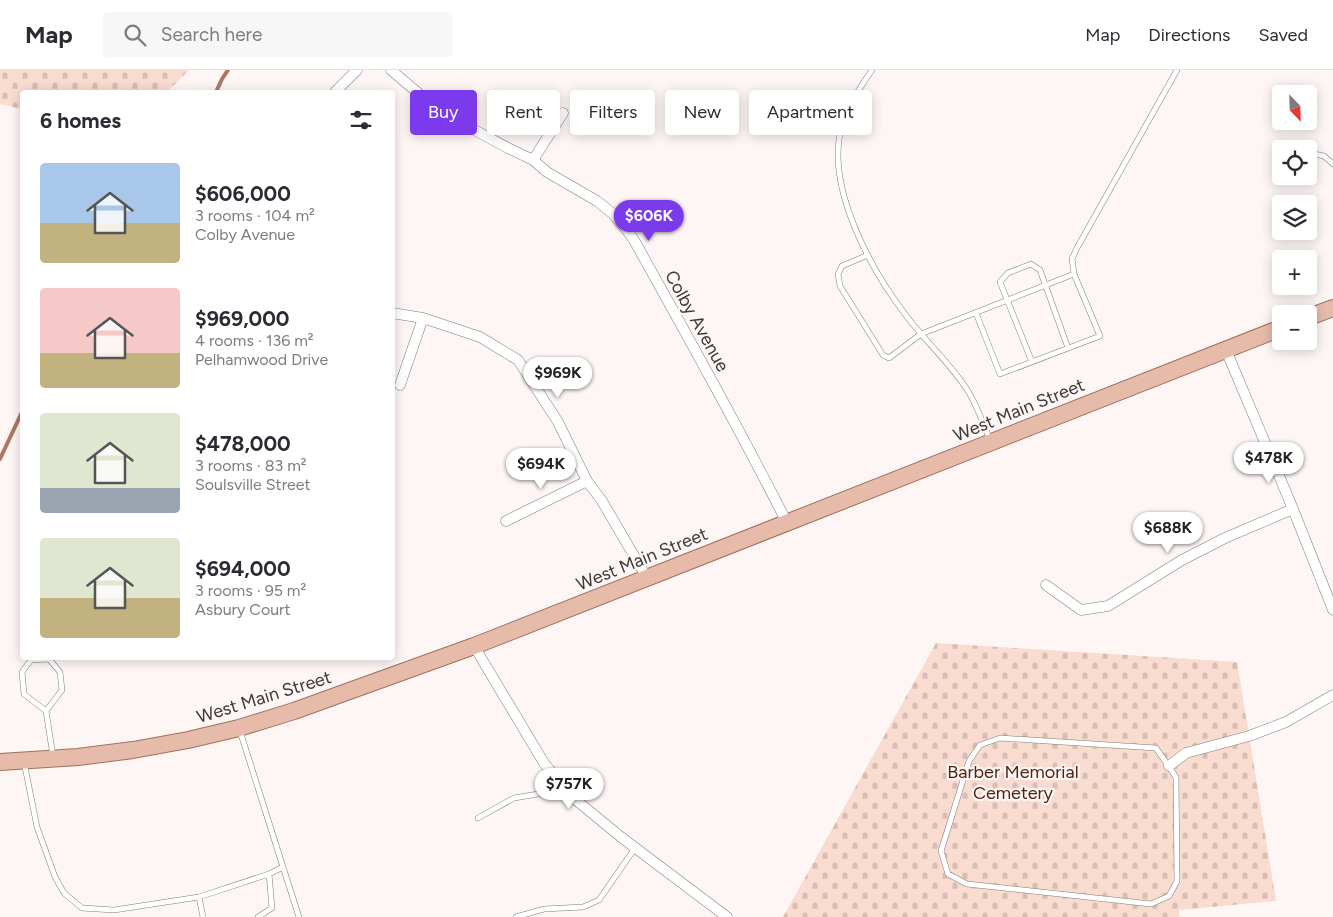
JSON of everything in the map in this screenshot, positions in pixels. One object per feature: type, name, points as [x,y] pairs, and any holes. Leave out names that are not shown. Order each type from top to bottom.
[{"type":"main road","points":[[1317,314],[1333,308]]},
{"type":"main road","name":"West Main Street","points":[[0,762],[78,757],[188,740],[239,728],[331,698],[474,646],[1272,332]]},
{"type":"street","points":[[337,90],[357,70]]},
{"type":"street","name":"Colby Avenue","points":[[391,70],[424,98],[469,127],[532,160],[547,172],[597,201],[612,213],[626,229],[634,240],[752,452],[787,523]]},
{"type":"street","points":[[532,160],[563,113]]},
{"type":"street","points":[[395,313],[423,318],[480,337],[518,360],[558,422],[587,481],[602,501],[647,578]]},
{"type":"street","points":[[400,385],[423,318]]},
{"type":"street","points":[[1226,350],[1333,610]]},
{"type":"street","points":[[506,521],[587,481]]},
{"type":"street","points":[[1046,586],[1081,610],[1108,606],[1182,560],[1224,538],[1293,509]]},
{"type":"street","points":[[474,646],[544,763],[571,796],[635,848],[727,917]]},
{"type":"street","points":[[1169,766],[1186,753],[1249,736],[1286,722],[1333,695]]},
{"type":"lane","points":[[872,70],[847,110],[840,135],[838,159],[840,184],[844,199],[868,255],[888,289],[907,318],[949,364],[968,391],[991,442]]},
{"type":"lane","points":[[976,313],[1000,374],[1100,336],[1074,274],[1072,259],[1177,70]]},
{"type":"lane","points":[[1317,155],[1324,156],[1333,164]]},
{"type":"lane","points":[[868,255],[842,266],[838,274],[840,286],[883,354],[889,358],[922,334],[1074,274]]},
{"type":"lane","points":[[1032,362],[1000,282],[1008,273],[1031,264],[1040,270],[1068,348]]},
{"type":"lane","points":[[31,660],[22,672],[24,694],[46,711],[53,759]]},
{"type":"lane","points":[[46,711],[62,690],[60,672],[50,660]]},
{"type":"lane","points":[[239,728],[299,917]]},
{"type":"lane","points":[[1000,738],[1156,748],[1169,766],[1176,777],[1177,872],[1177,881],[1169,896],[1151,904],[967,884],[948,874],[941,851],[969,761],[980,745],[1000,738]]},
{"type":"lane","points":[[23,761],[37,827],[55,877],[64,893],[82,908],[114,910],[199,897],[283,868]]},
{"type":"lane","points":[[478,818],[514,798],[538,794],[563,786]]},
{"type":"lane","points":[[516,917],[544,910],[583,907],[599,900],[635,848]]},
{"type":"lane","points":[[258,917],[272,908],[269,874]]},
{"type":"lane","points":[[199,897],[203,917]]},
{"type":"green space","points":[[0,70],[189,70],[169,90],[20,90],[20,109],[0,104]]},
{"type":"green space","name":"Barber Memorial Cemetery","points":[[936,643],[1237,662],[1276,901],[1179,910],[1179,917],[783,917]]},
{"type":"waterway","points":[[217,90],[228,70]]},
{"type":"waterway","points":[[0,459],[20,416]]}]
